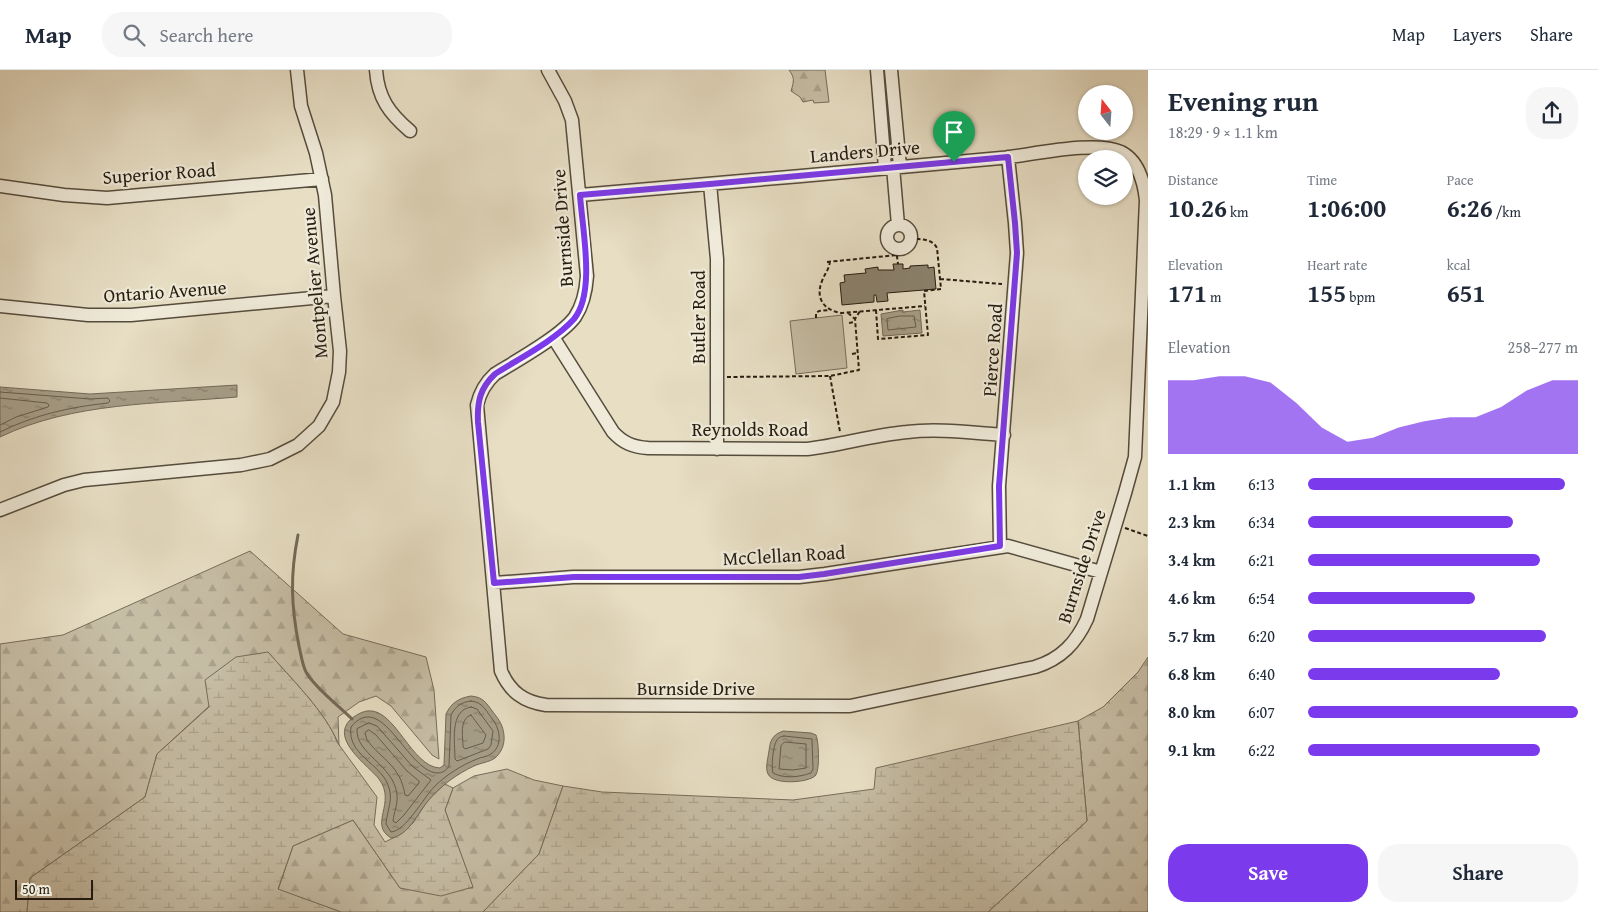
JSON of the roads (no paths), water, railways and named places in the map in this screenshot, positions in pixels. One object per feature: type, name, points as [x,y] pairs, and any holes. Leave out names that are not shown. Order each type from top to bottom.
[{"type":"street","name":"Montpelier Avenue","points":[[0,510],[64,485],[84,480],[241,465],[270,459],[298,445],[318,426],[333,402],[339,372],[340,351],[325,195],[301,106],[297,70]]},
{"type":"street","points":[[376,70],[377,88],[386,106],[398,121],[410,131]]},
{"type":"street","name":"Burnside Drive","points":[[548,70],[570,110],[587,276],[585,293],[574,318],[554,337],[487,381],[479,398],[478,422],[501,671],[507,683],[517,695],[531,702],[546,705],[831,707],[872,702],[1024,670],[1050,662],[1066,651],[1082,630],[1125,493],[1134,457],[1146,200],[1141,175]]},
{"type":"street","points":[[877,70],[893,167]]},
{"type":"street","points":[[891,70],[893,167],[898,225]]},
{"type":"street","name":"Landers Drive","points":[[580,195],[1008,157],[1096,146],[1120,152],[1127,156],[1138,168],[1141,175]]},
{"type":"street","name":"Pierce Road","points":[[1000,546],[999,486],[1017,253],[1008,157]]},
{"type":"street","name":"Superior Road","points":[[0,186],[64,195],[107,198],[322,179]]},
{"type":"street","name":"Butler Road","points":[[710,184],[717,258],[716,449]]},
{"type":"street","points":[[898,225],[906,227],[911,234],[911,238],[908,246],[897,252],[890,245],[887,238],[889,231],[898,225]]},
{"type":"street","name":"Ontario Avenue","points":[[0,306],[88,315],[132,315],[334,296]]},
{"type":"street","name":"Reynolds Road","points":[[554,337],[618,438],[631,446],[648,448],[807,449],[907,432],[1004,435]]},
{"type":"street","name":"McClellan Road","points":[[494,583],[574,577],[799,577],[1000,546],[1015,547],[1101,572]]},
{"type":"water","points":[[903,310],[903,312],[920,310],[922,333],[883,336],[881,314]]},
{"type":"water","points":[[237,385],[237,397],[116,406],[86,411],[57,417],[0,437],[0,387],[90,394]]},
{"type":"water","points":[[471,696],[483,700],[502,726],[504,743],[499,754],[493,759],[468,769],[443,785],[428,801],[408,828],[403,833],[391,838],[382,826],[385,805],[384,788],[379,779],[353,752],[345,736],[345,728],[350,720],[360,713],[367,711],[377,712],[395,727],[420,758],[430,765],[440,768],[444,765],[446,714],[456,702]]},
{"type":"water","points":[[783,731],[816,735],[818,769],[815,776],[805,780],[790,782],[776,780],[768,774],[767,763],[771,741],[776,734]]},
{"type":"waterway","points":[[298,535],[293,577],[293,604],[296,631],[304,666],[315,684],[352,719]]}]
